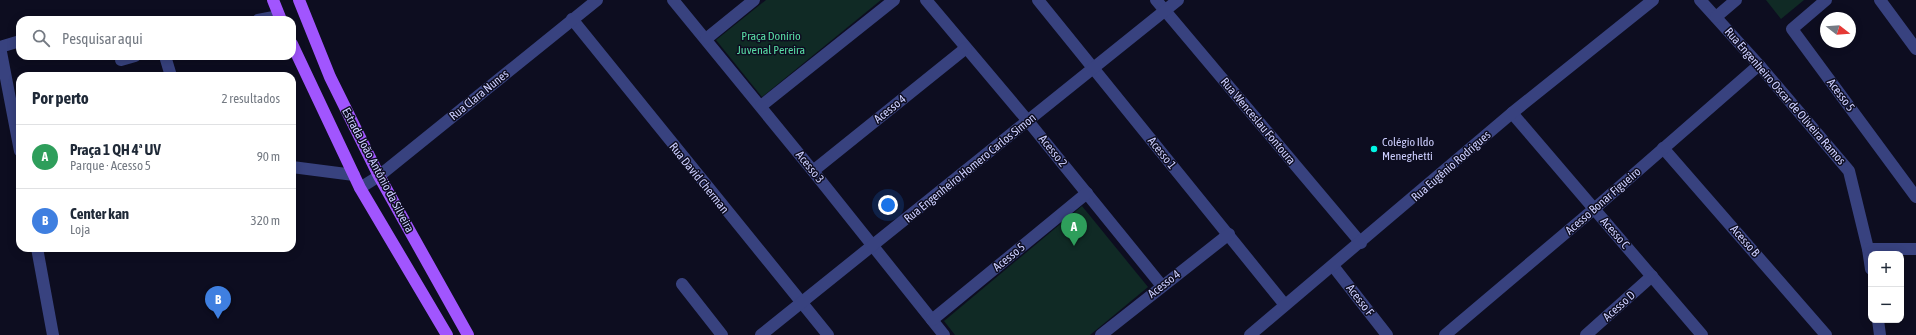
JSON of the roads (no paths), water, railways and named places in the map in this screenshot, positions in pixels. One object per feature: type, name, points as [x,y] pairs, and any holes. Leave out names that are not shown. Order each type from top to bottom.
[{"type":"main road","points":[[273,0],[279,16]]},
{"type":"main road","name":"Estrada João Antônio da Silveira","points":[[299,0],[330,76],[378,176],[468,335]]},
{"type":"main road","name":"Estrada João Antônio da Silveira","points":[[296,52],[360,188],[447,335]]},
{"type":"street","name":"Rua Clara Nunes","points":[[360,188],[378,176],[597,0]]},
{"type":"street","name":"Acesso 3","points":[[673,0],[813,171],[944,335]]},
{"type":"street","points":[[706,39],[754,0]]},
{"type":"street","points":[[760,106],[894,0]]},
{"type":"street","name":"Acesso 2","points":[[926,0],[1028,121],[1162,286]]},
{"type":"street","name":"Acesso 1","points":[[1038,0],[1285,306]]},
{"type":"street","name":"Rua Wenceslau Fontoura","points":[[1156,0],[1361,243]]},
{"type":"street","name":"Rua Engenheiro Homero Carlos Simon","points":[[761,335],[873,247],[1178,0]]},
{"type":"street","name":"Rua Eugênio Rodrigues","points":[[1250,335],[1361,243],[1512,113],[1653,0]]},
{"type":"street","name":"Rua Engenheiro Oscar de Oliveira Ramos","points":[[1700,0],[1759,65],[1849,171],[1868,250]]},
{"type":"street","points":[[1716,18],[1736,0]]},
{"type":"street","name":"Acesso 5","points":[[1826,0],[1792,29],[1916,197]]},
{"type":"street","points":[[1885,2],[1916,49]]},
{"type":"street","name":"Rua David Cherman","points":[[572,19],[828,335]]},
{"type":"street","points":[[16,42],[0,47],[3,75],[16,124]]},
{"type":"street","name":"Acesso 4","points":[[813,171],[966,48]]},
{"type":"street","points":[[167,60],[170,72]]},
{"type":"street","name":"Acesso Bonar Figueiro","points":[[1445,335],[1594,209],[1759,65]]},
{"type":"street","name":"Acesso C","points":[[1512,113],[1702,335]]},
{"type":"street","name":"Acesso B","points":[[1663,148],[1826,335]]},
{"type":"street","points":[[296,168],[354,175]]},
{"type":"street","name":"Acesso 5","points":[[932,320],[1087,193]]},
{"type":"street","name":"Acesso 4","points":[[1101,335],[1228,234]]},
{"type":"street","points":[[1868,250],[1916,249]]},
{"type":"street","points":[[39,252],[53,335]]},
{"type":"street","name":"Acesso F","points":[[1332,266],[1387,335]]},
{"type":"street","name":"Acesso D","points":[[1586,335],[1652,276]]},
{"type":"street","points":[[682,284],[722,335]]},
{"type":"street","points":[[1878,323],[1880,335]]},
{"type":"place","name":"Colégio Ildo Meneghetti","points":[[1374,149]]},
{"type":"place","name":"Praça 1 QH 4ª UV","points":[[1074,246]]},
{"type":"place","name":"Center kan","points":[[218,319]]},
{"type":"park label","name":"Praça Donírio Juvenal Pereira","points":[[771,43]]}]
